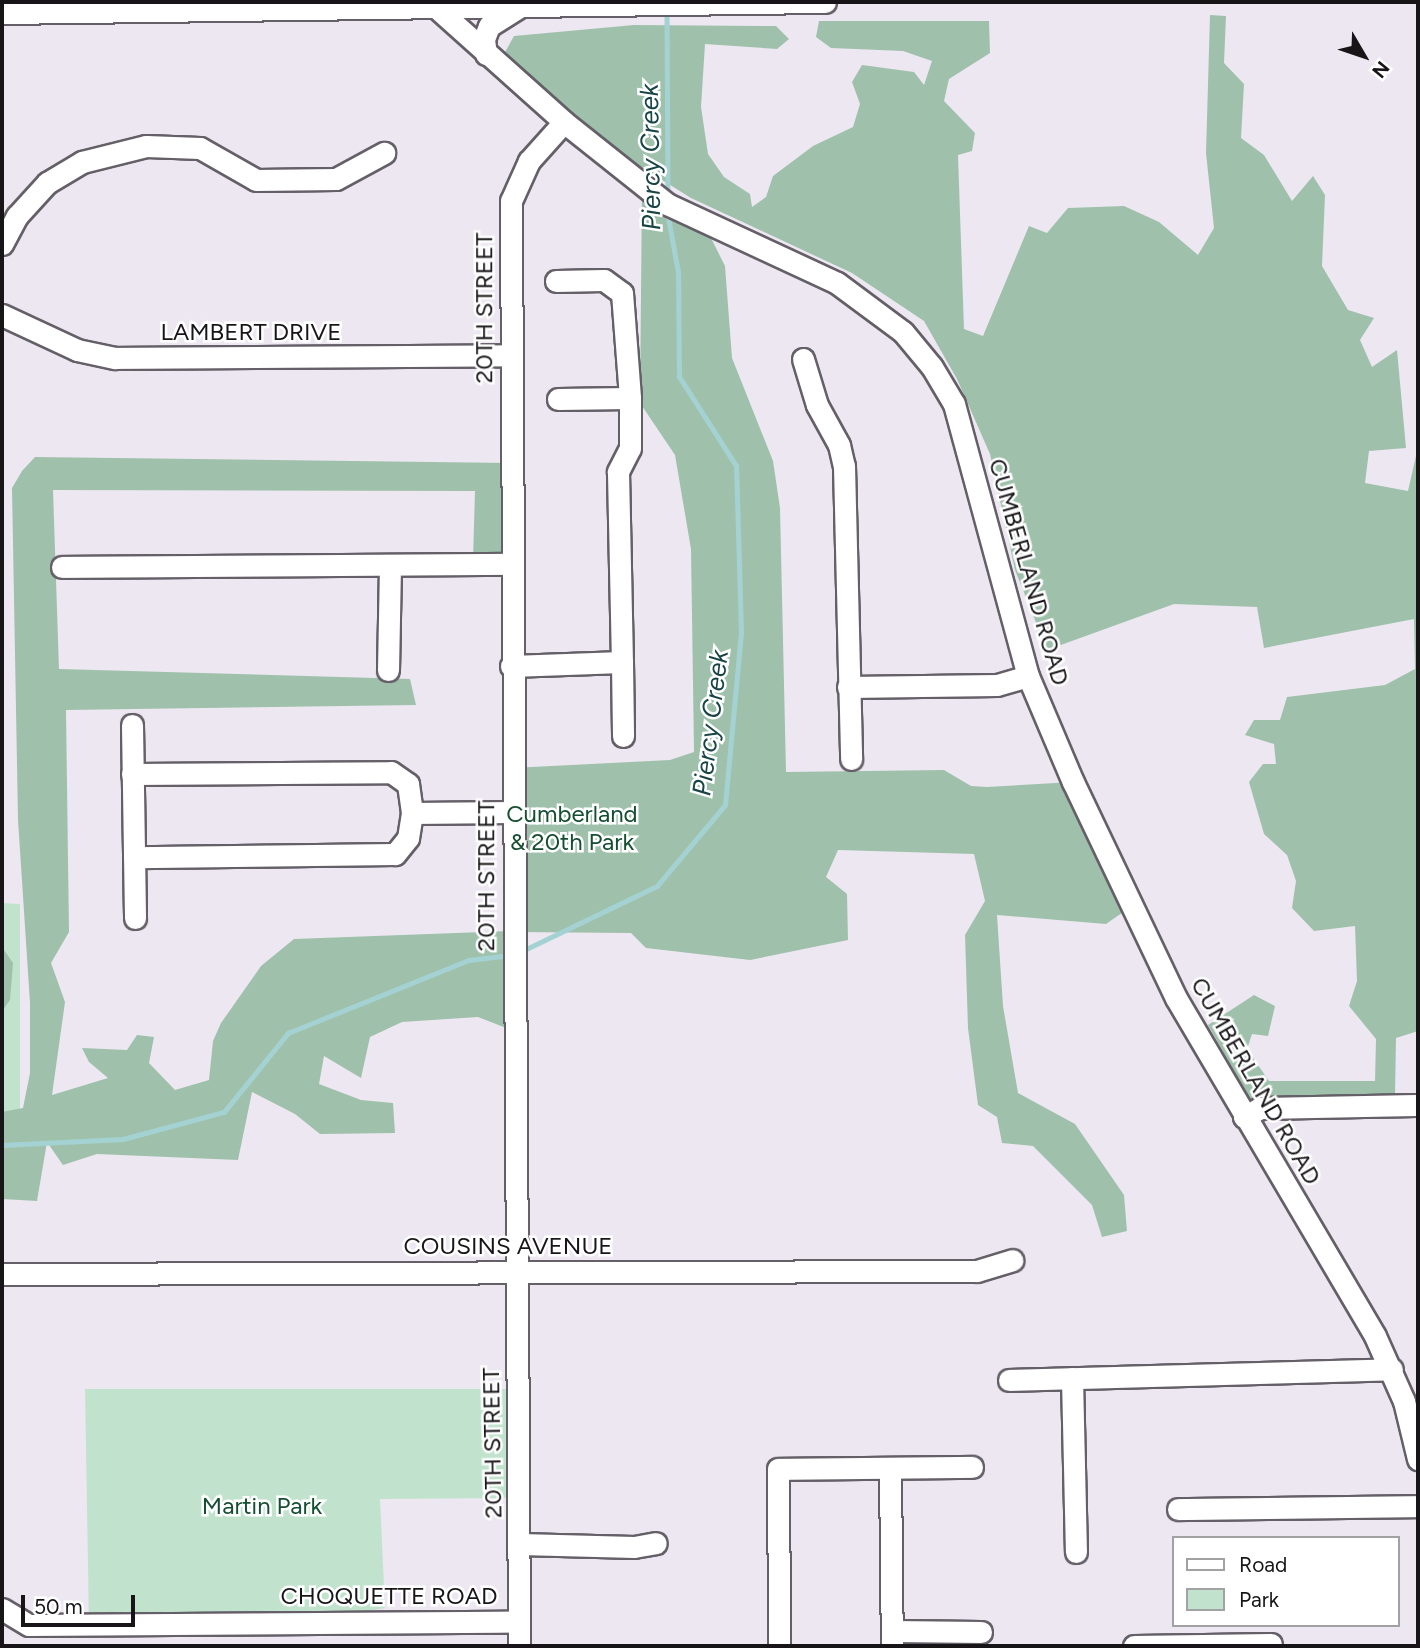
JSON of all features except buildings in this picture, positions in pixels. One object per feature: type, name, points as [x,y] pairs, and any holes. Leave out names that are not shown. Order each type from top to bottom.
[{"type":"street","points":[[2,13],[433,5],[825,2]]},
{"type":"street","name":"CUMBERLAND ROAD","points":[[433,5],[564,122],[667,204],[837,283],[870,304],[932,367],[954,404],[1028,677],[1176,998],[1392,1369],[1418,1459]]},
{"type":"street","points":[[486,54],[484,40],[489,26],[521,6]]},
{"type":"street","name":"20TH STREET","points":[[519,1646],[510,564],[511,201],[529,162],[564,122]]},
{"type":"street","points":[[2,244],[17,216],[47,183],[82,162],[145,146],[200,148],[256,180],[336,179],[384,153]]},
{"type":"street","points":[[556,281],[604,280],[622,293],[630,398],[630,448],[618,472],[623,736]]},
{"type":"street","name":"LAMBERT DRIVE","points":[[2,316],[77,351],[115,358],[510,355]]},
{"type":"street","points":[[803,359],[817,405],[839,445],[844,466],[851,759]]},
{"type":"street","points":[[558,400],[630,398]]},
{"type":"street","points":[[62,567],[510,564]]},
{"type":"street","points":[[388,670],[390,565]]},
{"type":"street","points":[[511,666],[622,662]]},
{"type":"street","points":[[848,687],[996,685],[1028,677]]},
{"type":"street","points":[[132,725],[135,918]]},
{"type":"street","points":[[132,774],[391,772],[408,784],[411,813],[408,838],[395,854],[134,857]]},
{"type":"street","points":[[411,813],[512,812]]},
{"type":"street","points":[[1244,1117],[1260,1108],[1418,1105]]},
{"type":"street","name":"COUSINS AVENUE","points":[[2,1274],[977,1271],[1012,1260]]},
{"type":"street","points":[[1009,1380],[1392,1369]]},
{"type":"street","points":[[1072,1378],[1076,1552]]},
{"type":"street","points":[[779,1646],[778,1469],[972,1467]]},
{"type":"street","points":[[890,1468],[892,1639],[981,1632]]},
{"type":"street","points":[[1178,1509],[1418,1506]]},
{"type":"street","points":[[520,1544],[634,1547],[656,1543]]},
{"type":"street","name":"CHOQUETTE ROAD","points":[[5,1613],[29,1625],[85,1636],[518,1622]]},
{"type":"street","points":[[1134,1646],[1271,1644]]},
{"type":"green space","points":[[1210,15],[1226,16],[1224,63],[1244,84],[1241,138],[1264,155],[1292,201],[1313,176],[1325,195],[1322,266],[1348,310],[1374,318],[1360,340],[1372,367],[1397,350],[1406,448],[1369,451],[1365,483],[1408,491],[1418,447],[1418,1031],[1396,1038],[1395,1095],[1250,1099],[1208,1025],[1254,995],[1275,1006],[1268,1036],[1252,1034],[1247,1049],[1269,1081],[1375,1081],[1376,1039],[1349,1006],[1357,981],[1355,926],[1314,931],[1292,908],[1296,881],[1287,855],[1264,834],[1249,782],[1263,764],[1276,764],[1274,744],[1245,735],[1254,720],[1280,720],[1287,697],[1385,685],[1415,669],[1414,619],[1264,648],[1257,607],[1174,604],[1047,650],[1015,570],[990,454],[957,379],[924,321],[852,273],[691,198],[611,148],[504,54],[514,36],[634,25],[776,26],[789,39],[777,49],[705,44],[701,107],[708,154],[724,177],[750,194],[752,207],[766,197],[773,176],[813,146],[853,127],[860,104],[852,82],[862,65],[914,72],[924,85],[932,61],[903,51],[831,48],[816,37],[819,21],[989,21],[990,53],[949,79],[944,101],[975,133],[972,151],[958,155],[964,329],[983,336],[1029,226],[1047,233],[1068,208],[1124,206],[1159,222],[1198,255],[1214,228],[1206,153]]},
{"type":"green space","name":"Cumberland & 20th Park","points":[[642,185],[703,222],[725,266],[732,358],[773,461],[780,508],[786,772],[944,770],[971,786],[987,787],[1073,782],[1132,906],[1106,924],[997,915],[1003,1006],[1018,1093],[1075,1124],[1124,1195],[1127,1231],[1102,1237],[1092,1205],[1033,1146],[1002,1143],[997,1117],[978,1105],[968,1028],[965,935],[985,901],[974,854],[838,850],[826,877],[847,894],[848,940],[750,960],[646,948],[631,933],[513,932],[514,1031],[478,1017],[402,1022],[370,1037],[361,1078],[324,1056],[319,1084],[361,1100],[393,1103],[395,1133],[320,1134],[295,1114],[252,1092],[238,1160],[97,1154],[63,1165],[47,1142],[37,1201],[2,1199],[2,1112],[23,1108],[30,1073],[30,1003],[18,820],[12,488],[22,471],[35,457],[510,463],[510,559],[473,559],[475,491],[53,490],[59,669],[410,679],[416,705],[66,710],[69,932],[51,963],[65,1002],[52,1095],[108,1078],[89,1062],[82,1048],[127,1050],[137,1035],[154,1037],[149,1063],[175,1090],[209,1080],[213,1041],[221,1023],[261,966],[294,939],[513,931],[512,768],[670,760],[694,752],[691,549],[675,455],[640,403]]},
{"type":"green space","points":[[2,903],[20,904],[20,1116],[2,1116]]},
{"type":"green space","points":[[2,947],[13,963],[10,1000],[2,1011]]},
{"type":"green space","name":"Martin Park","points":[[85,1389],[517,1389],[519,1498],[380,1499],[385,1608],[298,1623],[89,1625]]},
{"type":"waterway","name":"Piercy Creek","points":[[667,9],[668,196]]},
{"type":"waterway","name":"Piercy Creek","points":[[520,952],[657,886],[725,805],[741,632],[736,466],[679,377],[678,272],[667,212]]},
{"type":"waterway","name":"Piercy Creek","points":[[2,1145],[123,1139],[224,1112],[288,1033],[469,960],[508,955]]}]
